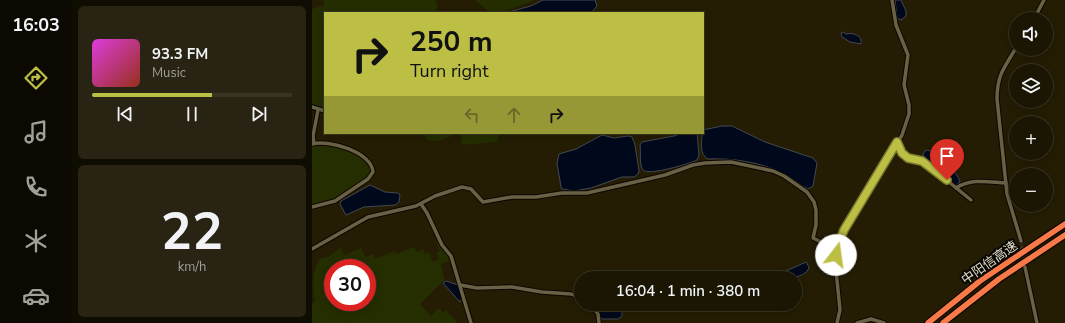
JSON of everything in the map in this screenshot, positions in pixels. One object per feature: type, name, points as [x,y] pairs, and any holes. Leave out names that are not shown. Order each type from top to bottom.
[{"type":"highway","name":"中阳信高速","points":[[928,323],[980,281],[1065,224]]},
{"type":"highway","name":"中阳信高速","points":[[943,323],[995,282],[1065,235]]},
{"type":"street","points":[[842,323],[837,322],[840,310],[836,270],[837,250],[844,230],[897,142],[907,124],[909,114],[909,106],[904,85],[908,57],[896,25],[892,0]]},
{"type":"street","points":[[1038,12],[1044,0]]},
{"type":"street","points":[[1011,56],[1002,71],[997,84],[997,99],[1006,183],[1010,205],[1021,241]]},
{"type":"street","points":[[312,107],[324,111]]},
{"type":"street","points":[[312,207],[338,199],[368,180],[373,172],[370,163],[359,153],[338,146],[313,143],[318,110]]},
{"type":"street","points":[[897,142],[902,153],[908,158],[922,161],[971,200]]},
{"type":"street","points":[[312,249],[368,217],[420,204],[435,196],[462,187],[471,189],[483,202],[512,197],[536,197],[562,193],[578,194],[665,175],[693,165],[731,162],[773,171],[784,176],[807,192],[814,202],[816,210],[816,225],[813,238],[837,250]]},
{"type":"street","points":[[956,188],[972,181],[1006,183]]},
{"type":"street","points":[[420,204],[427,213],[442,245],[451,256],[471,323]]},
{"type":"street","points":[[1025,267],[1037,323]]},
{"type":"street","points":[[460,285],[477,288],[512,287],[574,295]]},
{"type":"street","points":[[596,311],[598,314],[599,323]]},
{"type":"street","points":[[857,323],[871,319],[884,323]]},
{"type":"green space","points":[[323,0],[434,0],[438,6],[435,12],[324,12],[324,114],[320,112],[320,109],[312,105],[312,9],[325,5]]},
{"type":"green space","points":[[475,0],[535,0],[504,12],[489,12]]},
{"type":"green space","points":[[424,134],[456,134],[439,141],[431,141],[427,139]]},
{"type":"green space","points":[[460,134],[500,134],[497,142],[462,145]]},
{"type":"green space","points":[[312,145],[338,147],[355,153],[363,158],[372,172],[367,179],[335,200],[312,206]]},
{"type":"green space","points":[[438,241],[451,257],[451,260],[441,264],[444,280],[420,304],[431,316],[439,308],[443,313],[446,310],[458,323],[312,323],[312,304],[315,301],[313,290],[315,271],[316,266],[322,258],[330,256],[341,248],[344,255],[361,248],[365,257],[373,254],[375,259],[395,251],[397,254],[414,247],[416,252],[423,249],[425,254],[429,252],[433,262],[439,259],[437,253],[440,251],[436,242]]},
{"type":"water","points":[[543,0],[595,0],[597,6],[592,12],[509,12],[531,6]]},
{"type":"water","points":[[895,0],[901,0],[906,11],[906,16],[901,20],[897,18]]},
{"type":"water","points":[[843,32],[846,34],[857,35],[861,41],[861,44],[850,42],[842,37],[841,33]]},
{"type":"water","points":[[722,126],[732,126],[765,142],[813,158],[817,163],[813,186],[808,189],[790,177],[766,166],[737,160],[708,159],[703,155],[702,151],[702,134],[704,134],[704,130]]},
{"type":"water","points":[[679,134],[697,134],[699,155],[697,160],[678,167],[660,171],[652,172],[643,170],[640,158],[640,145],[642,142]]},
{"type":"water","points":[[602,135],[614,138],[628,136],[632,137],[635,145],[639,171],[638,174],[634,177],[622,177],[591,188],[574,191],[562,189],[557,163],[559,154],[576,149]]},
{"type":"water","points":[[926,150],[941,158],[955,173],[960,182],[956,185],[924,158],[923,154]]},
{"type":"water","points":[[370,185],[385,192],[398,193],[400,195],[399,202],[395,205],[364,207],[346,215],[340,204],[341,201]]},
{"type":"water","points":[[806,262],[809,267],[802,275],[802,271],[786,271]]},
{"type":"water","points":[[446,281],[458,285],[462,298],[460,302],[443,283]]},
{"type":"water","points":[[597,311],[622,311],[622,316],[618,319],[602,319]]},
{"type":"tunnel","points":[[1021,241],[1025,264]]},
{"type":"route","points":[[836,255],[844,230],[897,142],[902,153],[908,158],[911,160],[922,161],[947,180]]}]
